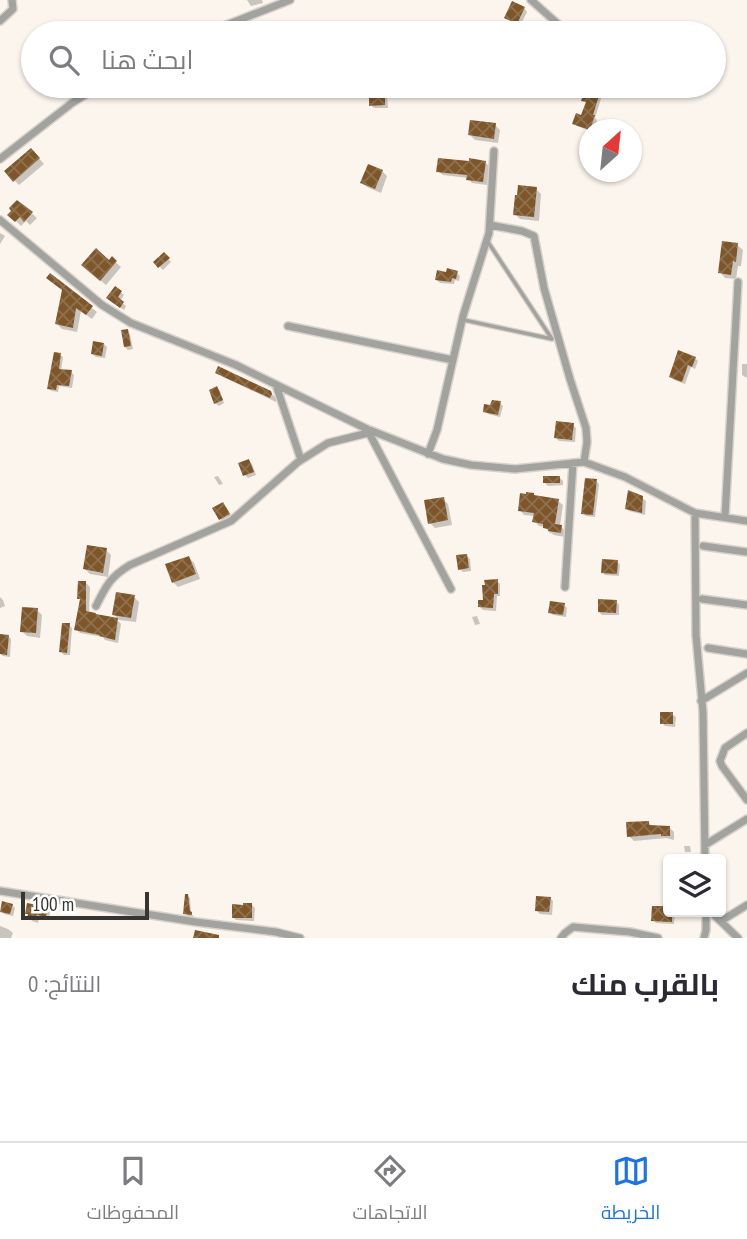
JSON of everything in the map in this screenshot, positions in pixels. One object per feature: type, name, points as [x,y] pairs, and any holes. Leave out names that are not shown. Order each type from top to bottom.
[{"type":"street","points":[[0,21],[13,9],[12,0]]},
{"type":"street","points":[[237,21],[290,0]]},
{"type":"street","points":[[531,0],[555,21]]},
{"type":"street","points":[[0,159],[80,98]]},
{"type":"street","points":[[428,454],[437,430],[462,319],[490,225],[494,152]]},
{"type":"street","points":[[0,220],[117,315],[223,359],[368,431],[443,459],[471,465],[515,469],[584,462],[625,477],[695,513],[747,521]]},
{"type":"street","points":[[490,225],[534,236],[555,339],[586,428],[584,462]]},
{"type":"street","points":[[725,517],[738,282]]},
{"type":"street","points":[[288,326],[453,360]]},
{"type":"street","points":[[276,385],[301,460]]},
{"type":"street","points":[[96,606],[108,582],[118,572],[231,521],[301,460],[328,443],[368,431]]},
{"type":"street","points":[[368,431],[451,589]]},
{"type":"street","points":[[565,587],[573,463]]},
{"type":"street","points":[[695,513],[696,635],[704,733],[705,854]]},
{"type":"street","points":[[703,545],[747,552]]},
{"type":"street","points":[[702,599],[747,606]]},
{"type":"street","points":[[708,648],[747,654]]},
{"type":"street","points":[[701,701],[747,673]]},
{"type":"street","points":[[747,733],[725,748],[720,761],[747,800]]},
{"type":"street","points":[[705,845],[747,819]]},
{"type":"street","points":[[0,891],[276,932],[298,938]]},
{"type":"street","points":[[721,921],[747,905]]},
{"type":"street","points":[[704,938],[706,917]]},
{"type":"street","points":[[717,917],[738,938]]},
{"type":"street","points":[[561,938],[573,927],[630,932],[658,938]]},
{"type":"lane","points":[[486,240],[555,339]]},
{"type":"lane","points":[[462,319],[555,339]]},
{"type":"building","points":[[512,1],[525,7],[518,21],[504,18]]},
{"type":"building","points":[[369,98],[385,98],[385,105],[369,106]]},
{"type":"building","points":[[582,98],[598,98],[594,119],[579,119],[579,126],[572,124],[576,113],[581,115],[586,102],[581,101]]},
{"type":"building","points":[[470,120],[496,123],[494,139],[468,135]]},
{"type":"building","points":[[31,148],[40,158],[13,182],[4,171]]},
{"type":"building","points":[[438,158],[486,161],[483,182],[466,180],[467,175],[436,172]]},
{"type":"building","points":[[368,164],[383,170],[375,189],[360,183]]},
{"type":"building","points":[[518,185],[537,187],[534,217],[513,215]]},
{"type":"building","points":[[17,200],[33,212],[24,222],[20,217],[15,222],[7,215],[11,211],[9,208]]},
{"type":"building","points":[[722,241],[738,243],[736,262],[733,261],[731,275],[718,273]]},
{"type":"building","points":[[96,248],[109,260],[112,256],[117,261],[100,281],[81,265]]},
{"type":"building","points":[[164,252],[170,258],[158,268],[153,262]]},
{"type":"building","points":[[447,268],[458,271],[456,279],[452,278],[451,282],[435,280],[437,270],[446,272]]},
{"type":"building","points":[[50,273],[93,306],[86,315],[76,308],[73,328],[55,324],[62,290],[46,278]]},
{"type":"building","points":[[115,286],[122,291],[118,297],[124,302],[120,308],[106,298]]},
{"type":"building","points":[[128,329],[131,346],[124,347],[121,330]]},
{"type":"building","points":[[93,341],[104,343],[102,356],[91,354]]},
{"type":"building","points":[[678,350],[696,357],[692,367],[688,365],[682,382],[669,377]]},
{"type":"building","points":[[54,352],[61,353],[59,369],[72,370],[69,386],[57,385],[56,390],[47,389]]},
{"type":"building","points":[[218,366],[271,391],[270,398],[215,373]]},
{"type":"building","points":[[217,386],[223,400],[214,404],[209,390]]},
{"type":"building","points":[[492,400],[501,401],[498,415],[483,412],[484,404],[490,405]]},
{"type":"building","points":[[556,421],[574,423],[572,440],[554,438]]},
{"type":"building","points":[[249,459],[254,472],[243,476],[238,463]]},
{"type":"building","points":[[543,476],[560,476],[560,483],[543,483]]},
{"type":"building","points":[[585,478],[597,479],[593,515],[581,514]]},
{"type":"building","points":[[628,490],[643,496],[642,513],[625,509]]},
{"type":"building","points":[[520,493],[559,499],[555,524],[562,525],[561,533],[548,531],[543,528],[543,524],[532,522],[534,513],[518,511]]},
{"type":"building","points":[[444,497],[448,520],[428,524],[424,500]]},
{"type":"building","points":[[223,502],[230,514],[219,520],[212,508]]},
{"type":"building","points":[[87,545],[107,548],[103,573],[83,569]]},
{"type":"building","points":[[467,554],[469,568],[458,570],[456,555]]},
{"type":"building","points":[[189,556],[196,574],[172,583],[165,564]]},
{"type":"building","points":[[602,559],[618,560],[617,574],[601,573]]},
{"type":"building","points":[[498,579],[498,594],[494,594],[493,608],[478,607],[478,600],[483,600],[484,580]]},
{"type":"building","points":[[78,581],[86,581],[86,611],[118,618],[115,640],[74,630],[80,599],[77,599]]},
{"type":"building","points":[[116,592],[135,595],[131,618],[112,615]]},
{"type":"building","points":[[598,599],[617,600],[616,613],[598,612]]},
{"type":"building","points":[[550,601],[565,603],[563,615],[548,613]]},
{"type":"building","points":[[22,607],[38,608],[36,633],[20,632]]},
{"type":"building","points":[[62,623],[70,623],[67,653],[59,652]]},
{"type":"building","points":[[0,634],[9,635],[7,655],[0,654]]},
{"type":"building","points":[[660,712],[673,712],[673,724],[660,724]]},
{"type":"building","points":[[649,821],[649,825],[670,826],[670,836],[661,834],[627,837],[626,822]]},
{"type":"building","points":[[185,894],[188,894],[192,915],[183,914]]},
{"type":"building","points":[[536,896],[551,897],[549,912],[535,911]]},
{"type":"building","points":[[2,901],[13,904],[10,914],[0,912]]},
{"type":"building","points":[[27,903],[48,907],[46,917],[37,915],[36,920],[27,919]]},
{"type":"building","points":[[252,903],[252,918],[232,918],[232,904]]},
{"type":"building","points":[[652,906],[663,906],[663,917],[672,917],[672,922],[651,921]]},
{"type":"building","points":[[195,930],[219,935],[219,938],[193,938]]}]
